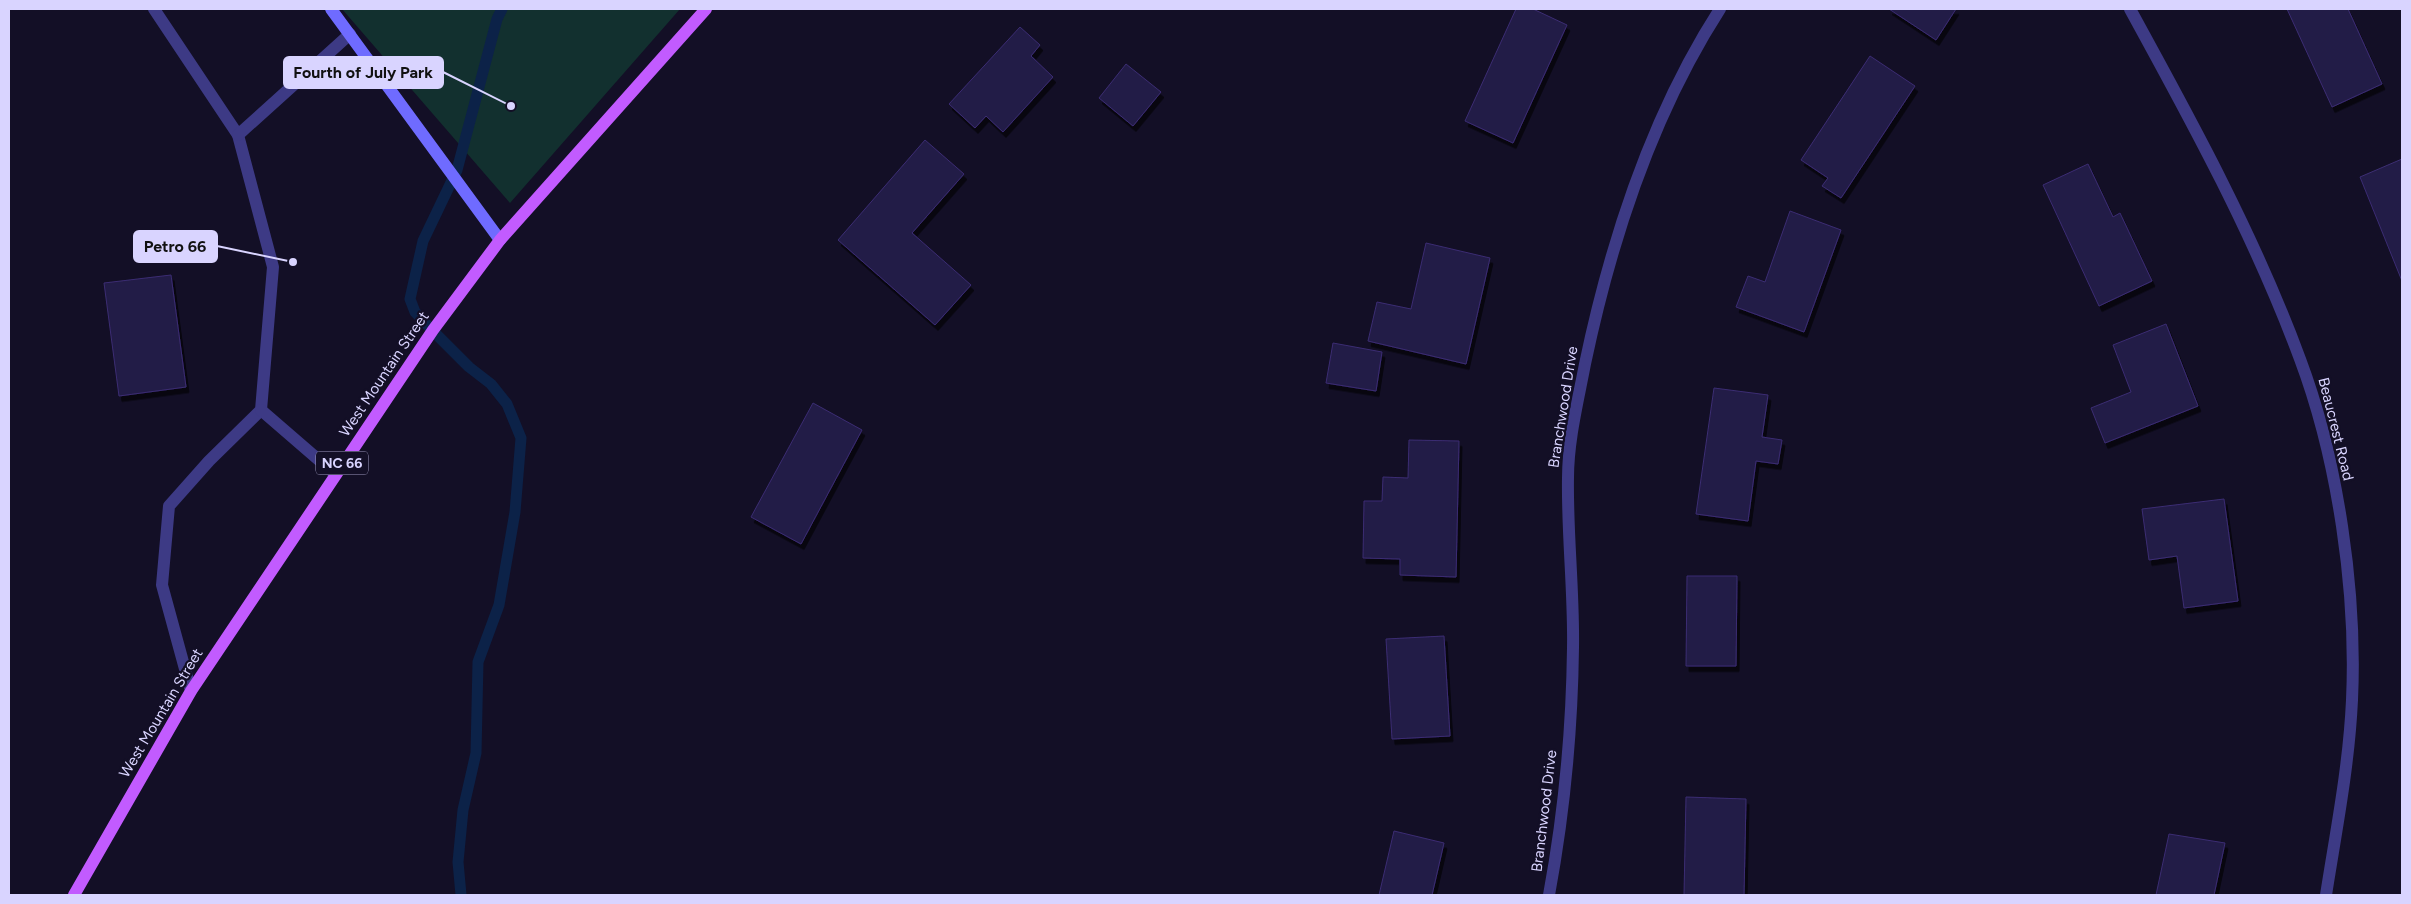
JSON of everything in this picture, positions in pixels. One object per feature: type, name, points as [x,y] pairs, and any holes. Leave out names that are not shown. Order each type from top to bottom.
[{"type":"main road","points":[[331,9],[500,240]]},
{"type":"main road","name":"West Mountain Street","points":[[74,895],[191,691],[432,330],[500,240],[706,9]]},
{"type":"street","points":[[154,9],[238,135],[273,266],[261,410],[209,461],[169,506],[162,585],[191,691]]},
{"type":"street","name":"Branchwood Drive","points":[[1549,895],[1567,768],[1572,666],[1568,476],[1576,408],[1597,306],[1626,207],[1664,111],[1704,34],[1720,9]]},
{"type":"street","name":"Beaucrest Road","points":[[2130,9],[2186,111],[2262,265],[2301,361],[2325,444],[2342,528],[2349,595],[2352,700],[2344,785],[2326,895]]},
{"type":"street","points":[[238,135],[350,34]]},
{"type":"street","points":[[261,410],[335,474]]},
{"type":"green space","points":[[342,9],[680,9],[510,203]]},
{"type":"building","points":[[1516,9],[1533,9],[1567,25],[1513,143],[1465,121]]},
{"type":"building","points":[[1889,9],[1956,9],[1936,40]]},
{"type":"building","points":[[2287,9],[2348,9],[2382,84],[2332,107]]},
{"type":"building","points":[[1020,27],[1040,45],[1031,56],[1053,77],[1003,132],[986,116],[975,128],[949,104]]},
{"type":"building","points":[[1870,56],[1915,86],[1841,198],[1822,186],[1828,178],[1801,160]]},
{"type":"building","points":[[1126,64],[1161,92],[1133,126],[1099,98]]},
{"type":"building","points":[[925,140],[964,174],[912,233],[971,285],[935,325],[838,240]]},
{"type":"building","points":[[2402,159],[2402,281],[2360,177]]},
{"type":"building","points":[[2088,164],[2113,217],[2120,213],[2152,281],[2099,306],[2043,185]]},
{"type":"building","points":[[1790,211],[1841,230],[1804,332],[1736,307],[1748,276],[1765,282]]},
{"type":"building","points":[[1426,243],[1490,258],[1466,364],[1368,341],[1377,302],[1411,309]]},
{"type":"building","points":[[171,275],[186,387],[119,396],[104,283]]},
{"type":"building","points":[[2166,324],[2198,406],[2105,443],[2091,408],[2131,392],[2113,345]]},
{"type":"building","points":[[1333,343],[1382,352],[1376,391],[1326,383]]},
{"type":"building","points":[[1714,388],[1768,395],[1762,437],[1782,440],[1778,464],[1756,461],[1748,521],[1696,514]]},
{"type":"building","points":[[813,403],[862,430],[801,544],[751,517]]},
{"type":"building","points":[[1409,440],[1459,441],[1456,577],[1400,575],[1400,559],[1363,558],[1364,501],[1382,501],[1383,477],[1408,478]]},
{"type":"building","points":[[2224,499],[2238,601],[2184,608],[2177,556],[2149,560],[2142,509]]},
{"type":"building","points":[[1687,576],[1737,576],[1736,666],[1686,666]]},
{"type":"building","points":[[1444,636],[1450,736],[1392,739],[1386,639]]},
{"type":"building","points":[[1686,797],[1746,799],[1744,895],[1684,895]]},
{"type":"building","points":[[1394,831],[1444,843],[1432,895],[1379,895]]},
{"type":"building","points":[[2169,834],[2225,843],[2214,895],[2156,895]]},
{"type":"waterway","points":[[461,895],[458,862],[463,810],[476,753],[478,662],[499,605],[515,512],[521,438],[507,404],[491,384],[469,367],[415,312],[410,299],[423,241],[457,170],[497,19],[502,9]]},
{"type":"place","name":"Fourth of July Park","points":[[511,106]]},
{"type":"place","name":"Petro 66","points":[[293,262]]}]
